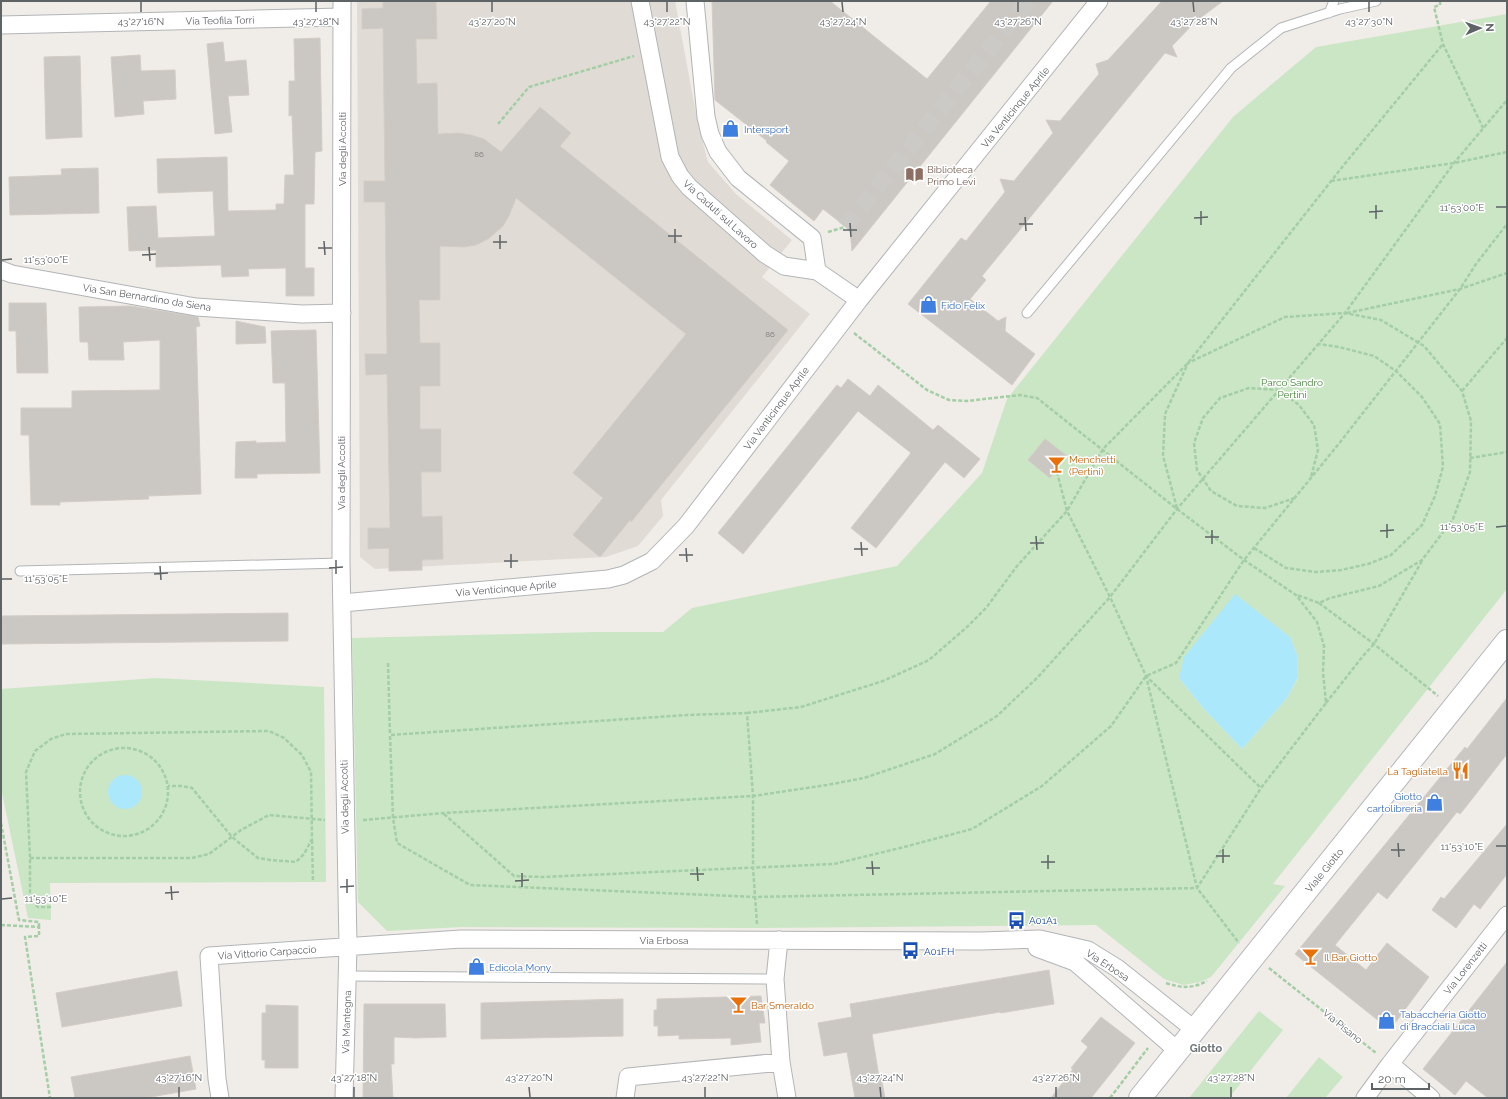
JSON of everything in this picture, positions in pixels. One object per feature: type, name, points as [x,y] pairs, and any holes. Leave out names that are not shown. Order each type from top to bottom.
[{"type":"street","name":"Via Caduti sul Lavoro","points":[[640,1],[670,157],[680,176],[690,187],[765,254],[784,266],[817,272],[859,300]]},
{"type":"street","points":[[695,1],[706,117],[710,134],[718,152],[738,178],[812,238],[817,272]]},
{"type":"street","name":"Via Venticinque Aprile","points":[[342,603],[608,579],[624,575],[652,561],[686,526],[859,300],[1099,3]]},
{"type":"street","name":"Via Teofila Torri","points":[[1,25],[342,9]]},
{"type":"street","name":"Via degli Accolti","points":[[342,9],[341,563],[348,946]]},
{"type":"street","name":"Via San Bernardino da Siena","points":[[1,270],[12,274],[196,307],[302,314],[342,313]]},
{"type":"street","name":"Viale Giotto","points":[[1140,1098],[1195,1030],[1248,951],[1453,708],[1507,641]]},
{"type":"street","name":"Via Lorenzetti","points":[[1365,1098],[1507,915]]},
{"type":"street","name":"Via Erbosa","points":[[348,946],[461,939],[758,941],[981,941],[1040,939],[1088,950],[1118,968],[1195,1030]]},
{"type":"street","points":[[779,940],[775,979],[781,1062],[788,1098]]},
{"type":"street","name":"Via Erbosa","points":[[981,941],[1040,948],[1075,962],[1178,1051]]},
{"type":"street","name":"Via Mantegna","points":[[344,1098],[348,946]]},
{"type":"street","name":"Via Vittorio Carpaccio","points":[[220,1098],[217,1079],[210,956],[348,946]]},
{"type":"street","points":[[625,1098],[628,1077],[781,1062]]},
{"type":"street","points":[[1390,1064],[1431,1098]]},
{"type":"lane","points":[[1328,13],[1334,1]]},
{"type":"lane","points":[[1027,313],[1231,68],[1281,28],[1328,13],[1376,1]]},
{"type":"lane","points":[[20,571],[341,563]]},
{"type":"lane","points":[[347,976],[775,979]]},
{"type":"path","points":[[1440,1],[1440,5],[1434,6],[1443,44],[1483,128]]},
{"type":"path","points":[[390,734],[687,715],[747,713],[801,707],[883,681],[929,660],[967,627],[986,608],[1017,566],[1067,511],[1102,449],[1188,363],[1331,181],[1443,44]]},
{"type":"path","points":[[498,124],[529,87],[650,51]]},
{"type":"path","points":[[355,820],[444,813],[753,796],[827,785],[864,778],[935,754],[997,716],[1038,677],[1110,597],[1177,509],[1345,313],[1454,163],[1507,100]]},
{"type":"path","points":[[1331,181],[1454,163],[1507,152]]},
{"type":"path","points":[[444,813],[514,876],[543,877],[834,864],[904,848],[972,829],[1042,786],[1111,726],[1146,676],[1176,663],[1244,560],[1310,480],[1396,371],[1460,289],[1476,264],[1507,224]]},
{"type":"path","points":[[1177,509],[1163,456],[1165,414],[1188,363],[1286,316],[1345,313],[1460,289],[1507,273]]},
{"type":"path","points":[[1197,888],[1262,788],[1326,703],[1374,644],[1422,560],[1453,519],[1470,472],[1471,421],[1462,391],[1424,346],[1418,342],[1381,320],[1345,313]]},
{"type":"path","points":[[841,323],[927,390],[949,400],[967,401],[1020,395],[1037,398],[1244,560],[1296,595],[1318,603],[1374,644],[1453,708]]},
{"type":"path","points":[[1462,391],[1507,338]]},
{"type":"path","points":[[1254,548],[1286,568],[1316,572],[1341,570],[1368,564],[1391,555],[1422,526],[1435,496],[1443,467],[1440,424],[1422,397],[1396,371],[1374,356],[1339,347],[1318,344]]},
{"type":"path","points":[[1295,498],[1265,508],[1238,506],[1211,490],[1197,470],[1194,443],[1203,418],[1220,398],[1249,388],[1279,390],[1299,405],[1314,425],[1318,450],[1310,480]]},
{"type":"path","points":[[1470,458],[1507,452]]},
{"type":"path","points":[[1057,472],[1067,511],[1110,597],[1146,676],[1197,888]]},
{"type":"path","points":[[1318,603],[1330,598],[1379,586],[1422,560]]},
{"type":"path","points":[[1296,595],[1317,622],[1324,646],[1323,672],[1326,703]]},
{"type":"path","points":[[388,663],[393,818],[397,843],[470,885],[755,897],[1197,888]]},
{"type":"path","points":[[1146,676],[1262,788]]},
{"type":"path","points":[[747,713],[753,796],[753,868],[758,941]]},
{"type":"path","points":[[51,907],[38,907],[30,899],[30,858],[26,772],[35,751],[51,739],[66,734],[269,731],[284,738],[302,755],[311,772],[313,882]]},
{"type":"path","points":[[126,748],[140,751],[153,759],[163,771],[168,786],[167,800],[163,813],[154,824],[143,832],[130,836],[116,836],[103,831],[92,822],[84,811],[80,798],[81,782],[86,768],[97,757],[110,750],[126,748]]},
{"type":"path","points":[[168,786],[192,788],[232,837],[258,858],[296,862],[304,854],[312,839]]},
{"type":"path","points":[[30,858],[192,858],[209,854],[241,830],[269,815],[325,820]]},
{"type":"path","points":[[1,823],[19,920],[39,922],[39,936],[25,938],[50,1098]]},
{"type":"path","name":"Via Pisano","points":[[1197,888],[1248,951],[1390,1064]]},
{"type":"path","points":[[1,926],[39,927]]},
{"type":"path","points":[[1161,986],[1164,982],[1187,988],[1200,985],[1208,981]]},
{"type":"path","points":[[1112,1097],[1148,1049]]},
{"type":"shaded area","points":[[357,1],[675,1],[698,124],[708,162],[736,194],[792,240],[762,277],[810,314],[661,500],[663,516],[638,546],[606,557],[375,569],[360,557]]},
{"type":"green space","name":"Parco Sandro Pertini","points":[[1507,14],[1507,589],[1273,884],[1285,886],[1211,977],[1200,982],[1183,985],[1164,979],[1096,925],[759,928],[462,927],[387,931],[358,902],[352,638],[596,632],[663,632],[692,608],[897,566],[982,473],[1007,399],[1233,117],[1316,47]],"holes":[[[1264,618],[1290,637],[1297,655],[1298,678],[1287,698],[1242,749],[1203,708],[1179,678]]]},
{"type":"green space","points":[[156,678],[324,687],[326,882],[50,883],[51,920],[28,918],[1,788],[1,689]]},
{"type":"green space","points":[[1259,1011],[1283,1030],[1229,1098],[1189,1098]]},
{"type":"green space","points":[[1319,1057],[1343,1077],[1325,1098],[1286,1098]]},
{"type":"water","points":[[1235,594],[1290,637],[1297,655],[1298,677],[1287,698],[1242,749],[1203,708],[1179,678],[1184,657]]},
{"type":"water","points":[[128,775],[137,780],[141,785],[141,799],[137,804],[132,808],[122,809],[118,808],[109,799],[108,789],[109,785],[118,776]]},
{"type":"building","points":[[383,1],[436,1],[437,39],[416,39],[417,84],[437,83],[438,134],[459,133],[471,135],[484,139],[501,152],[540,107],[571,133],[560,146],[788,330],[631,522],[630,520],[600,557],[573,535],[603,498],[573,473],[686,334],[516,198],[509,216],[503,226],[488,239],[476,245],[464,247],[440,246],[440,300],[419,300],[420,343],[440,343],[440,386],[420,386],[420,429],[441,429],[441,472],[421,472],[422,517],[442,516],[443,559],[422,560],[422,570],[389,571],[389,548],[368,549],[368,528],[390,528],[387,374],[366,375],[365,354],[387,354],[385,202],[364,202],[364,181],[385,181],[383,28],[362,29],[362,9],[383,8]]},
{"type":"building","points":[[712,1],[830,1],[927,79],[991,1],[1053,1],[852,251],[850,230],[823,209],[814,221],[770,185],[789,161],[766,142],[767,141],[715,100]]},
{"type":"building","points":[[1162,1],[1223,1],[1195,22],[1172,46],[1177,57],[1165,53],[982,276],[986,280],[970,299],[998,321],[1006,317],[1005,331],[1035,354],[1012,385],[908,304],[961,238],[966,241],[1005,192],[1000,179],[1014,181],[1053,133],[1046,120],[1060,121],[1099,74],[1096,64],[1108,60]]},
{"type":"building","points":[[320,38],[322,151],[315,152],[314,204],[305,204],[305,268],[314,268],[314,296],[286,296],[286,268],[248,269],[249,276],[222,277],[221,265],[156,267],[156,250],[129,251],[127,207],[156,206],[158,238],[215,236],[213,191],[158,193],[157,159],[227,157],[228,211],[276,210],[276,204],[284,204],[285,175],[294,175],[292,115],[289,116],[289,81],[295,81],[294,39]]},
{"type":"building","points":[[223,42],[225,62],[246,60],[249,95],[228,96],[232,132],[215,134],[207,44]]},
{"type":"building","points":[[140,55],[141,71],[175,70],[176,99],[143,101],[144,114],[115,117],[111,57]]},
{"type":"building","points":[[80,56],[82,137],[46,139],[44,57]]},
{"type":"building","points":[[98,168],[99,213],[10,215],[9,177],[62,175],[61,169]]},
{"type":"building","points":[[9,303],[46,303],[48,373],[17,373],[16,331],[9,331]]},
{"type":"building","points":[[131,306],[198,317],[200,326],[196,327],[201,494],[148,496],[149,499],[60,502],[60,505],[31,505],[29,435],[21,435],[21,408],[72,408],[72,391],[160,390],[160,340],[123,342],[124,360],[89,360],[88,342],[80,342],[79,307]]},
{"type":"building","points":[[236,321],[265,327],[266,343],[236,344]]},
{"type":"building","points":[[316,330],[320,473],[257,474],[257,478],[235,478],[236,442],[286,442],[285,383],[273,383],[271,331]]},
{"type":"building","points":[[848,379],[870,396],[878,385],[933,430],[938,425],[980,459],[964,478],[945,462],[876,548],[851,528],[911,453],[858,411],[743,554],[718,533],[837,385],[841,388]]},
{"type":"building","points":[[1045,439],[1067,456],[1050,478],[1028,460]]},
{"type":"building","points":[[288,613],[288,641],[1,644],[1,616]]},
{"type":"building","points":[[1507,698],[1507,754],[1465,808],[1460,814],[1457,812],[1387,899],[1378,892],[1335,945],[1366,970],[1387,943],[1429,977],[1390,1030],[1295,954],[1465,747],[1467,749]]},
{"type":"building","points":[[1507,824],[1507,874],[1480,909],[1474,904],[1456,928],[1432,910],[1441,897],[1444,899]]},
{"type":"building","points":[[1507,962],[1507,1098],[1488,1098],[1466,1081],[1455,1095],[1423,1069]]},
{"type":"building","points":[[1049,970],[1054,1004],[872,1034],[879,1077],[881,1076],[885,1098],[855,1098],[847,1052],[824,1056],[818,1023],[852,1017],[850,1004]]},
{"type":"building","points":[[177,971],[182,1006],[62,1027],[56,993]]},
{"type":"building","points":[[761,996],[765,1023],[759,1023],[761,1042],[731,1045],[731,1038],[679,1039],[679,1035],[658,1036],[658,1026],[654,1026],[654,1010],[657,1010],[657,999]]},
{"type":"building","points":[[623,999],[623,1036],[481,1039],[481,1003]]},
{"type":"building","points":[[364,1004],[445,1004],[446,1037],[394,1037],[394,1064],[391,1064],[393,1098],[363,1098]]},
{"type":"building","points":[[266,1005],[298,1006],[298,1068],[265,1068],[265,1060],[262,1060],[262,1013],[266,1013]]},
{"type":"building","points":[[1101,1017],[1135,1043],[1091,1098],[1051,1098],[1073,1069],[1071,1068],[1088,1047],[1081,1041]]},
{"type":"building","points":[[190,1056],[196,1089],[145,1098],[75,1098],[71,1077]]},
{"type":"tunnel","points":[[845,227],[1028,1]]},
{"type":"place","name":"Intersport","points":[[731,129]]},
{"type":"place","name":"Biblioteca Primo Levi","points":[[914,175]]},
{"type":"place","name":"Fido Felix","points":[[928,305]]},
{"type":"place","name":"Menchetti (Pertini)","points":[[1056,465]]},
{"type":"place","name":"La Tagliatella","points":[[1461,771]]},
{"type":"place","name":"Giotto cartolibreria","points":[[1435,802]]},
{"type":"place","name":"A01A1","points":[[1016,920]]},
{"type":"place","name":"A01FH","points":[[911,951]]},
{"type":"place","name":"Il Bar Giotto","points":[[1311,957]]},
{"type":"place","name":"Edicola Mony","points":[[476,967]]},
{"type":"place","name":"Bar Smeraldo","points":[[738,1005]]},
{"type":"place","name":"Tabaccheria Giotto di Bracciali Luca","points":[[1387,1020]]},
{"type":"district","name":"Giotto","points":[[1206,1048]]}]
